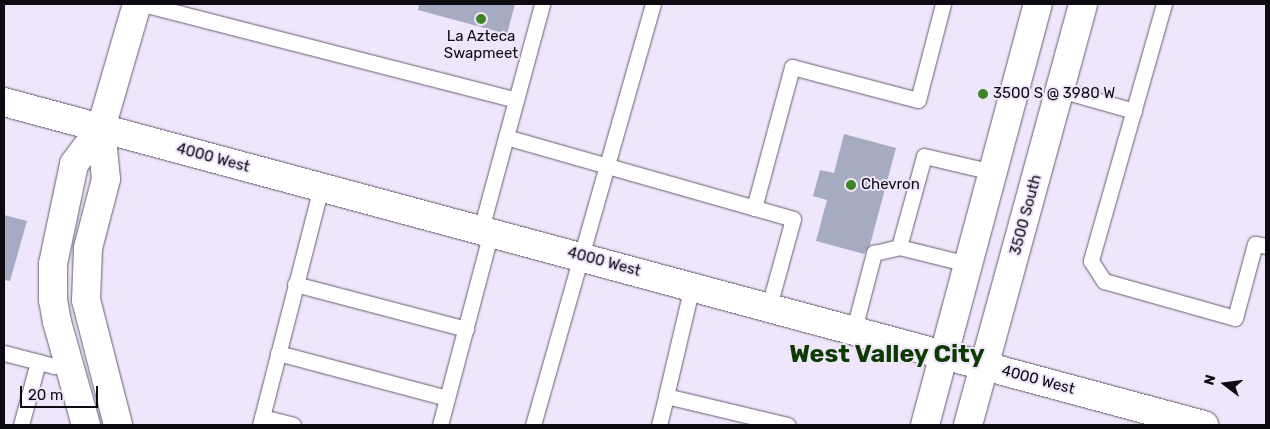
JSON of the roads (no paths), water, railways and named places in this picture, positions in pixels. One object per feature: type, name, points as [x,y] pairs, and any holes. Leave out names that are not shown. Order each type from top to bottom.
[{"type":"street","points":[[86,425],[53,300],[56,238],[74,164],[101,128],[137,4]]},
{"type":"street","points":[[924,425],[945,354],[1038,4]]},
{"type":"street","name":"3500 South","points":[[968,425],[986,366],[1083,4]]},
{"type":"street","name":"4000 West","points":[[4,102],[769,306],[1204,425]]},
{"type":"street","points":[[101,128],[106,179],[88,248],[86,300],[118,425]]},
{"type":"lane","points":[[143,4],[193,10],[516,100]]},
{"type":"lane","points":[[440,425],[466,328],[506,137],[542,4]]},
{"type":"lane","points":[[533,425],[653,4]]},
{"type":"lane","points":[[754,208],[792,67],[918,100],[943,4]]},
{"type":"lane","points":[[1164,4],[1091,261],[1104,281],[1235,318],[1255,244],[1266,246]]},
{"type":"lane","points":[[1060,90],[1134,110]]},
{"type":"lane","points":[[506,137],[792,219],[769,306]]},
{"type":"lane","points":[[899,247],[924,156],[993,172]]},
{"type":"lane","points":[[293,425],[261,421],[295,284],[322,186]]},
{"type":"lane","points":[[854,329],[874,254],[899,247],[968,264]]},
{"type":"lane","points":[[295,284],[466,328]]},
{"type":"lane","points":[[659,425],[692,286]]},
{"type":"lane","points":[[4,353],[54,366],[68,362]]},
{"type":"lane","points":[[278,353],[447,398]]},
{"type":"lane","points":[[21,425],[38,362]]},
{"type":"lane","points":[[666,396],[788,425]]},
{"type":"place","name":"La Azteca Swapmeet","points":[[481,19]]},
{"type":"place","name":"3500 S @ 3980 W","points":[[983,94]]},
{"type":"place","name":"Chevron","points":[[851,185]]},
{"type":"district","name":"West Valley City","points":[[887,354]]}]
